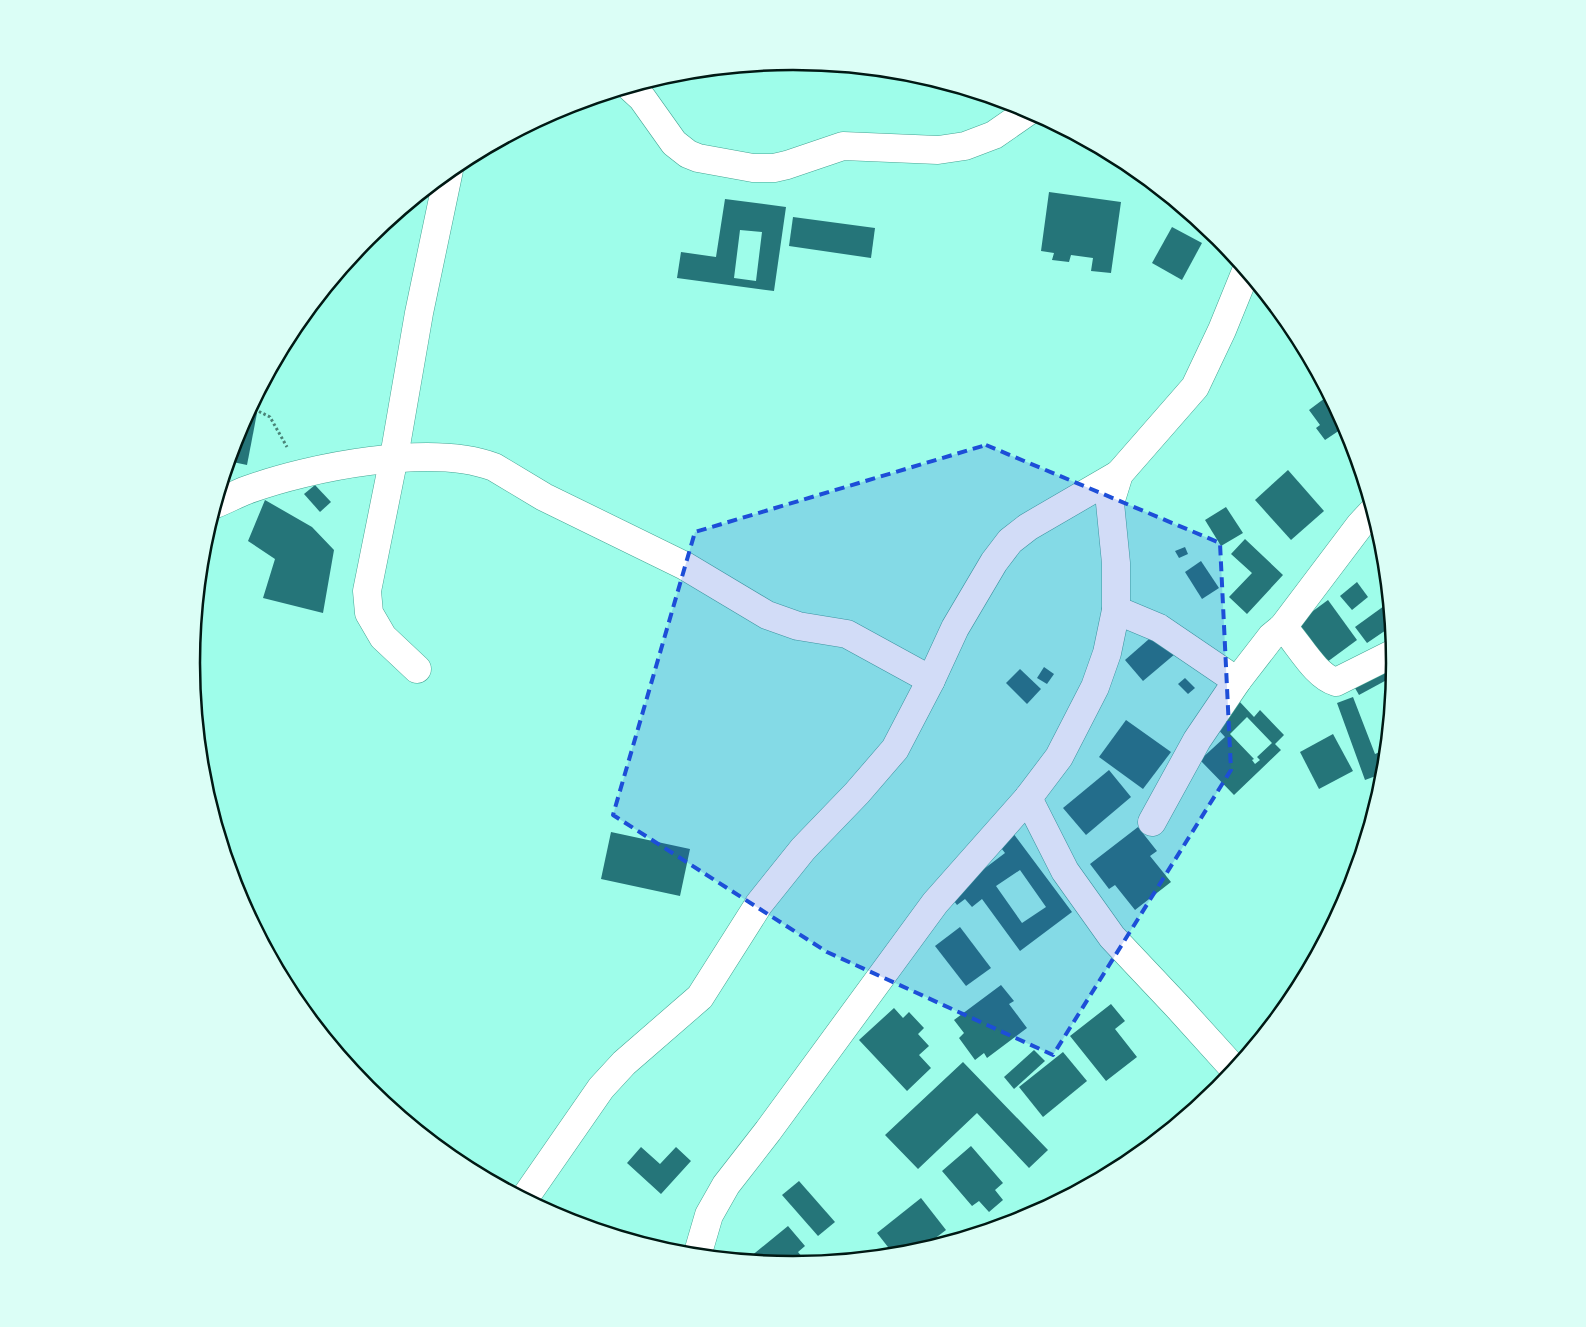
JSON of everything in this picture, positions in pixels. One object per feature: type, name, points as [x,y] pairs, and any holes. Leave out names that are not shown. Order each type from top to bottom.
[{"type":"street","points":[[635,91],[642,98],[674,143],[688,154],[698,158],[753,168],[774,168],[787,165],[843,146],[938,150],[965,146],[994,135],[1022,116]]},
{"type":"street","points":[[417,669],[383,637],[368,613],[367,590],[394,457],[419,313],[446,182]]},
{"type":"street","points":[[528,1194],[601,1088],[624,1062],[700,997],[759,904],[803,849],[857,793],[895,749],[931,680],[955,628],[994,562],[1010,541],[1028,527],[1119,474],[1194,387],[1222,330],[1243,277]]},
{"type":"street","points":[[223,500],[245,490],[315,470],[394,457],[471,460],[494,467],[544,497],[685,566],[767,615],[798,626],[847,634],[931,680]]},
{"type":"street","points":[[699,1249],[710,1215],[726,1185],[768,1131],[935,903],[1028,798],[1059,757],[1095,687],[1107,653],[1116,610],[1116,563],[1110,503],[1119,474]]},
{"type":"street","points":[[1152,822],[1197,740],[1237,682],[1271,637],[1283,627],[1368,517]]},
{"type":"street","points":[[1116,610],[1159,628],[1237,682]]},
{"type":"street","points":[[1283,627],[1320,674],[1328,680],[1336,682],[1386,657]]},
{"type":"street","points":[[1028,798],[1065,871],[1112,937],[1230,1065]]},
{"type":"path","points":[[257,410],[270,417],[274,423],[284,439],[298,475]]},
{"type":"highlighted area","points":[[986,445],[1220,543],[1231,770],[1053,1055],[827,952],[613,815],[695,532]]},
{"type":"building","points":[[1049,192],[1121,202],[1111,273],[1091,271],[1093,258],[1071,255],[1069,262],[1052,260],[1054,253],[1041,251]]},
{"type":"building","points":[[725,199],[786,207],[774,291],[677,278],[681,252],[716,257]],"holes":[[[740,230],[762,232],[756,281],[734,278]]]},
{"type":"building","points":[[793,217],[875,228],[871,258],[789,246]]},
{"type":"building","points":[[1172,227],[1202,243],[1182,280],[1152,263]]},
{"type":"building","points":[[1324,399],[1339,431],[1325,440],[1316,428],[1320,425],[1309,410]]},
{"type":"building","points":[[256,413],[257,413],[247,465],[235,462]]},
{"type":"building","points":[[1288,470],[1324,511],[1291,540],[1255,500]]},
{"type":"building","points":[[315,485],[331,502],[320,512],[304,494]]},
{"type":"building","points":[[265,500],[312,527],[334,550],[323,613],[263,598],[275,559],[248,541]]},
{"type":"building","points":[[1226,507],[1243,533],[1221,546],[1205,520]]},
{"type":"building","points":[[1245,539],[1283,575],[1247,614],[1229,597],[1252,573],[1231,554]]},
{"type":"building","points":[[1185,547],[1188,554],[1179,558],[1175,551]]},
{"type":"building","points":[[1201,561],[1219,588],[1202,599],[1185,572]]},
{"type":"building","points":[[1357,582],[1368,597],[1352,610],[1340,596]]},
{"type":"building","points":[[1328,600],[1357,640],[1323,665],[1294,625]]},
{"type":"building","points":[[1383,607],[1385,631],[1367,643],[1355,627]]},
{"type":"building","points":[[1157,632],[1175,654],[1143,681],[1125,660]]},
{"type":"building","points":[[1044,667],[1054,674],[1047,684],[1037,678]]},
{"type":"building","points":[[1386,668],[1386,681],[1359,695],[1351,681]]},
{"type":"building","points":[[1020,669],[1041,689],[1027,704],[1006,683]]},
{"type":"building","points":[[1185,678],[1195,688],[1188,694],[1178,684]]},
{"type":"building","points":[[1353,697],[1375,754],[1379,752],[1375,776],[1365,780],[1337,703]]},
{"type":"building","points":[[1239,701],[1254,717],[1260,710],[1284,735],[1275,744],[1281,750],[1234,795],[1200,760],[1225,737],[1214,725]],"holes":[[[1247,717],[1272,743],[1257,757],[1260,760],[1255,764],[1252,760],[1254,759],[1230,734]]]},
{"type":"building","points":[[1126,720],[1171,752],[1143,789],[1099,757]]},
{"type":"building","points":[[1333,734],[1353,771],[1319,789],[1300,752]]},
{"type":"building","points":[[1109,770],[1131,797],[1086,835],[1063,808]]},
{"type":"building","points":[[1138,827],[1157,851],[1150,856],[1171,882],[1135,910],[1115,885],[1109,889],[1090,864]]},
{"type":"building","points":[[611,832],[690,849],[680,896],[601,879]]},
{"type":"building","points":[[1013,833],[1072,912],[1020,951],[982,899],[972,907],[965,899],[957,905],[951,897],[968,881],[1005,853],[998,844]],"holes":[[[1020,870],[1046,907],[1022,923],[996,886]]]},
{"type":"building","points":[[960,927],[991,968],[966,986],[935,946]]},
{"type":"building","points":[[1001,985],[1014,1001],[1009,1004],[1027,1028],[987,1058],[984,1053],[975,1060],[959,1038],[964,1033],[954,1020]]},
{"type":"building","points":[[1111,1004],[1125,1021],[1115,1029],[1137,1057],[1106,1081],[1070,1036]]},
{"type":"building","points":[[894,1008],[903,1018],[909,1012],[924,1028],[918,1034],[929,1046],[919,1055],[931,1068],[907,1091],[859,1040]]},
{"type":"building","points":[[1034,1050],[1045,1061],[1014,1089],[1004,1077]]},
{"type":"building","points":[[1063,1052],[1087,1081],[1043,1117],[1019,1087]]},
{"type":"building","points":[[963,1062],[1048,1150],[1029,1168],[977,1113],[918,1169],[885,1135]]},
{"type":"building","points":[[971,1146],[1003,1183],[995,1190],[1003,1200],[989,1212],[979,1201],[972,1206],[942,1171]]},
{"type":"building","points":[[641,1147],[660,1164],[676,1147],[691,1161],[661,1194],[627,1163]]},
{"type":"building","points":[[799,1181],[835,1222],[818,1236],[782,1195]]},
{"type":"building","points":[[921,1198],[946,1230],[932,1241],[890,1249],[877,1233]]},
{"type":"building","points":[[788,1226],[805,1246],[798,1252],[802,1257],[752,1256]]}]
